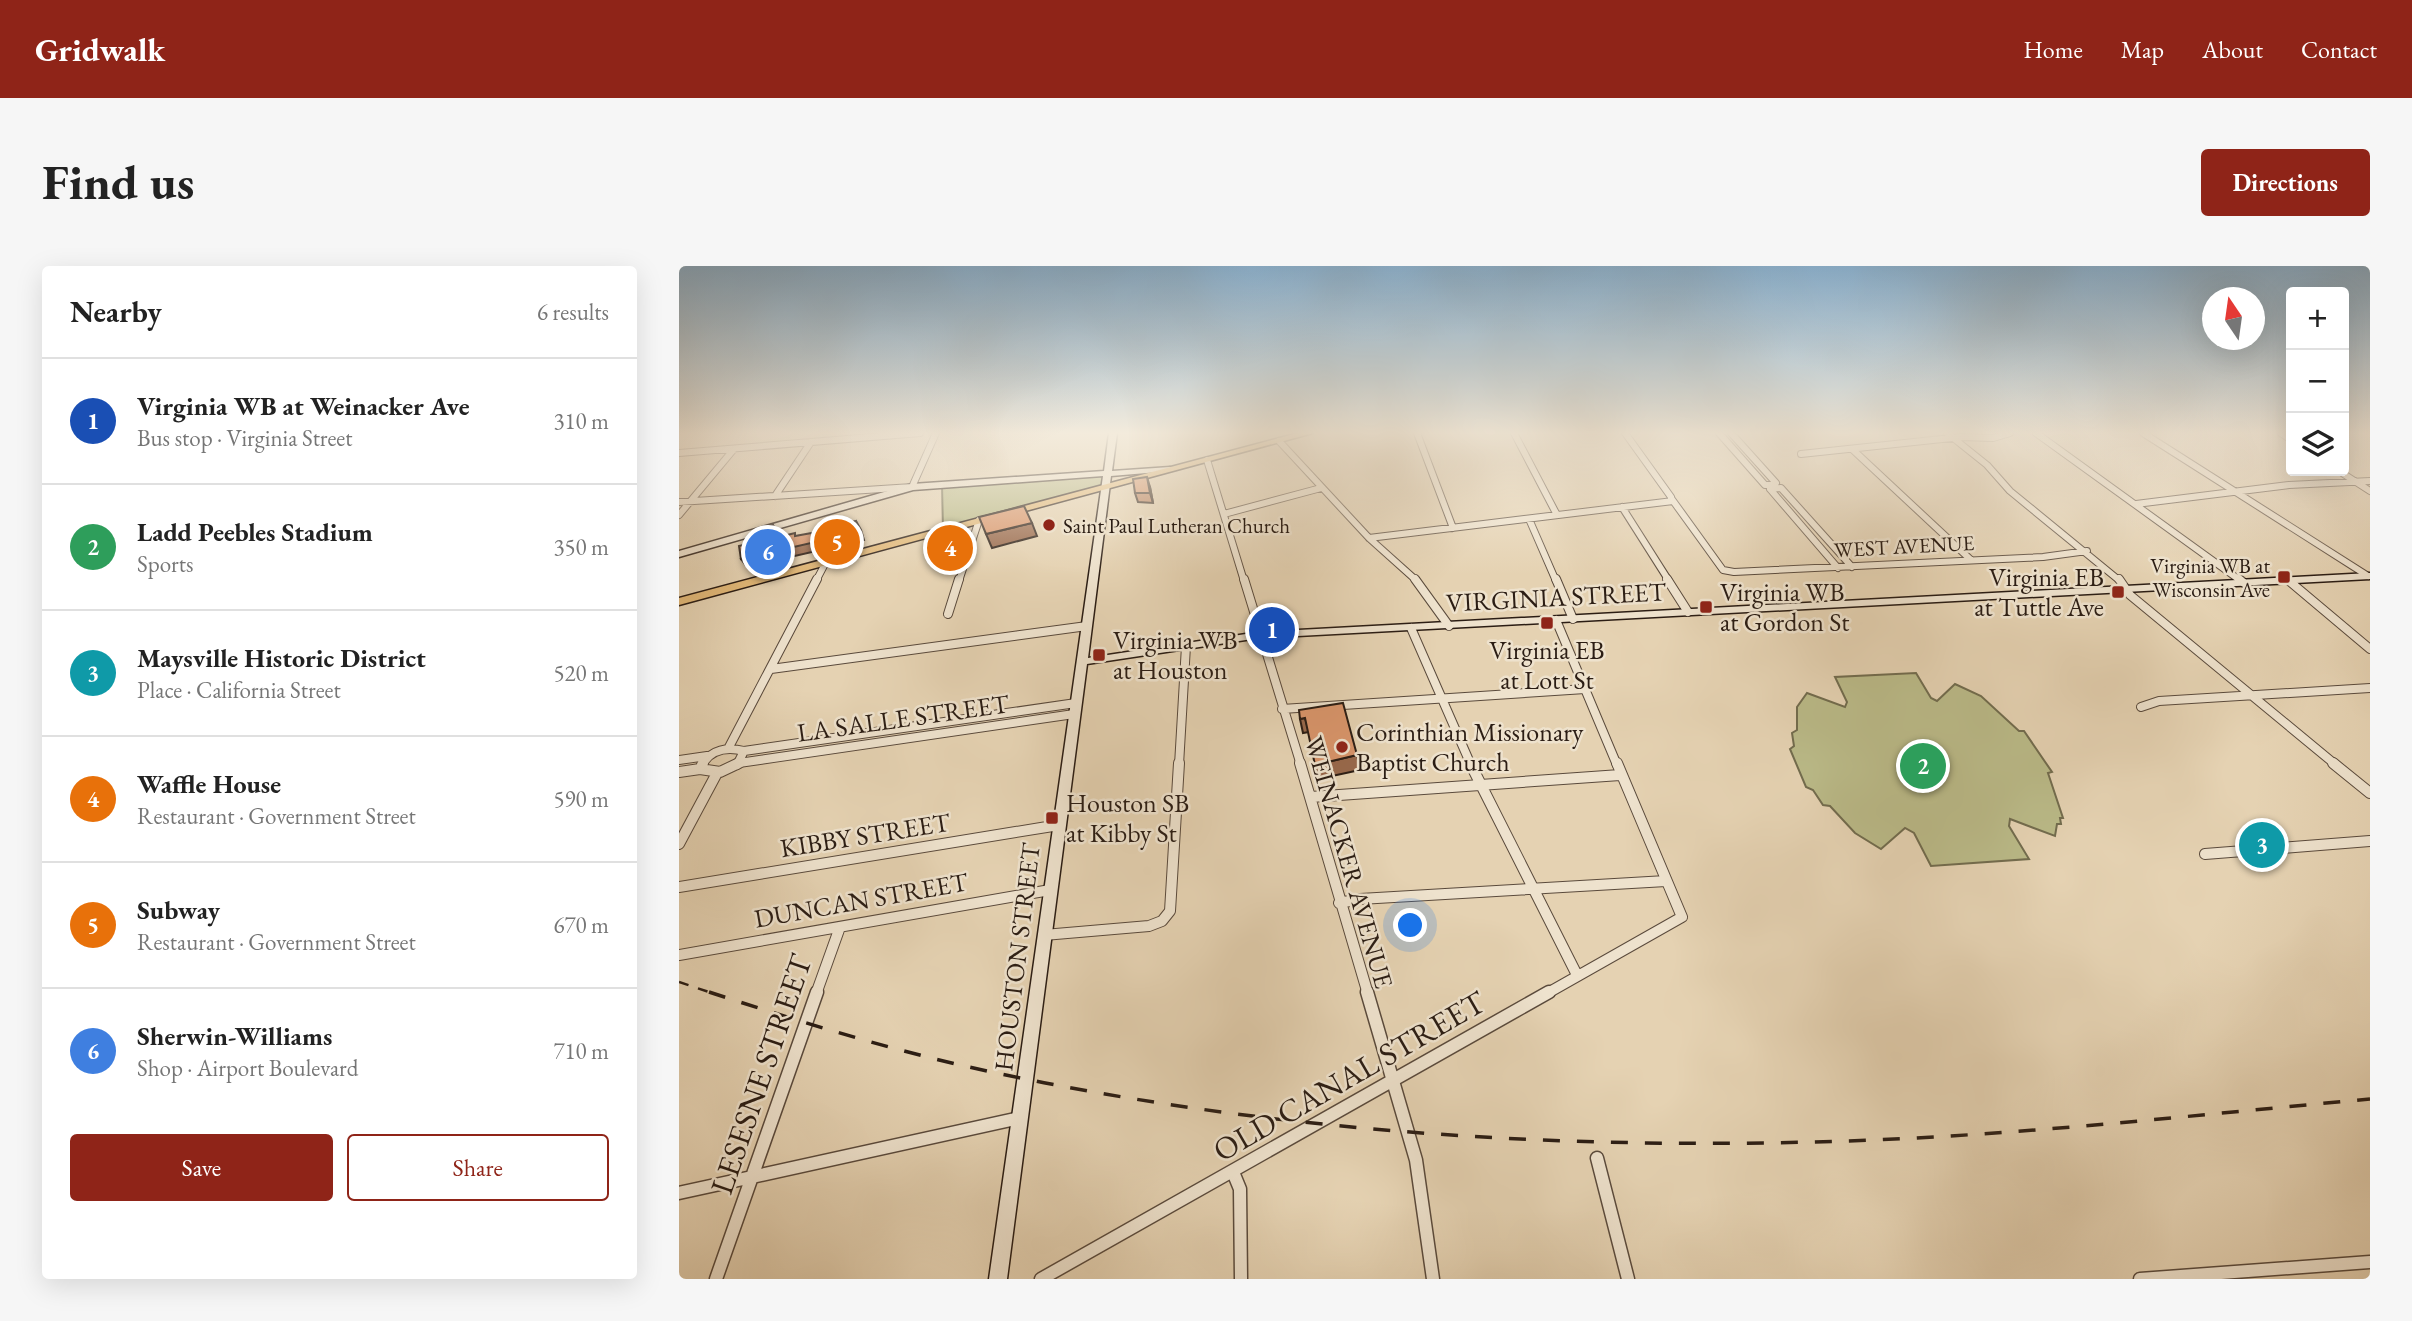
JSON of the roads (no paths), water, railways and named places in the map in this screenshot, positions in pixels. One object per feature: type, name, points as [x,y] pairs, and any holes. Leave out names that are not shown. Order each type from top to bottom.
[{"type":"main road","points":[[679,602],[1126,480]]},
{"type":"street","points":[[679,515],[708,480]]},
{"type":"street","points":[[775,496],[784,480]]},
{"type":"street","points":[[679,554],[912,487],[915,480]]},
{"type":"street","points":[[679,502],[1013,480]]},
{"type":"street","name":"HOUSTON STREET","points":[[998,1279],[1105,480]]},
{"type":"street","name":"WEINACKER AVENUE","points":[[1213,480],[1311,797],[1339,903],[1416,1160],[1433,1279]]},
{"type":"street","points":[[1314,480],[1369,538],[1382,546],[1432,601],[1449,626]]},
{"type":"street","points":[[1435,480],[1453,528]]},
{"type":"street","points":[[1539,480],[1557,515]]},
{"type":"street","points":[[1369,538],[1672,499],[1659,480]]},
{"type":"street","points":[[1761,480],[1765,485],[1775,485],[1771,480]]},
{"type":"street","points":[[1885,480],[1971,560]]},
{"type":"street","points":[[2001,480],[2370,793]]},
{"type":"street","points":[[2103,480],[2244,583]]},
{"type":"street","points":[[2216,480],[2369,576]]},
{"type":"street","points":[[2353,480],[2370,491]]},
{"type":"street","points":[[2136,504],[2234,492],[2370,481]]},
{"type":"street","points":[[1224,514],[1321,488]]},
{"type":"street","points":[[1838,568],[1771,488],[1781,488],[1852,567]]},
{"type":"street","name":"WEST AVENUE","points":[[1672,499],[1723,570],[1838,568],[2087,551]]},
{"type":"street","points":[[1622,507],[1688,612]]},
{"type":"street","points":[[1529,519],[1573,619]]},
{"type":"street","points":[[948,614],[979,520]]},
{"type":"street","points":[[729,747],[826,562]]},
{"type":"street","name":"VIRGINIA STREET","points":[[1081,662],[1259,635],[2369,576]]},
{"type":"street","points":[[2288,580],[2370,649]]},
{"type":"street","points":[[1339,903],[1666,881],[1556,620]]},
{"type":"street","points":[[771,669],[1087,626]]},
{"type":"street","points":[[1411,628],[1480,785],[1577,975]]},
{"type":"street","points":[[1044,935],[1149,926],[1162,921],[1170,911],[1186,646]]},
{"type":"street","points":[[2141,707],[2159,701],[2370,688]]},
{"type":"street","points":[[1282,709],[1585,689]]},
{"type":"street","name":"LA SALLE STREET","points":[[744,751],[896,729],[1075,709]]},
{"type":"street","name":"LA SALLE STREET","points":[[717,773],[739,763],[892,741],[1075,709]]},
{"type":"street","points":[[892,741],[896,729]]},
{"type":"street","points":[[679,760],[708,756],[729,747],[744,751],[739,763]]},
{"type":"street","points":[[700,769],[708,756]]},
{"type":"street","points":[[679,772],[700,769],[706,773],[717,773],[679,844]]},
{"type":"street","points":[[1311,797],[1620,775]]},
{"type":"street","name":"KIBBY STREET","points":[[679,887],[1059,825]]},
{"type":"street","points":[[2205,854],[2370,841]]},
{"type":"street","name":"OLD CANAL STREET","points":[[1041,1279],[1682,917],[1666,881]]},
{"type":"street","name":"DUNCAN STREET","points":[[679,955],[1050,890]]},
{"type":"street","name":"LESESNE STREET","points":[[716,1279],[841,927]]},
{"type":"street","points":[[679,1193],[1020,1118]]},
{"type":"street","points":[[1597,1158],[1628,1279]]},
{"type":"street","points":[[1233,1172],[1240,1189],[1241,1279]]},
{"type":"street","points":[[2140,1279],[2370,1262]]},
{"type":"railway","points":[[679,982],[709,992]]},
{"type":"railway","points":[[709,992],[903,1051],[1080,1090],[1193,1108],[1419,1133],[1646,1143],[1874,1140],[2060,1128],[2370,1099]]},
{"type":"railway","points":[[709,992],[715,994]]},
{"type":"place","name":"Saint Paul Lutheran Church","points":[[1049,525]]},
{"type":"place","name":"Subway","points":[[837,542]]},
{"type":"place","name":"Waffle House","points":[[950,548]]},
{"type":"place","name":"Sherwin-Williams","points":[[768,552]]},
{"type":"place","name":"Virginia WB at Wisconsin Ave","points":[[2284,577]]},
{"type":"place","name":"Virginia EB at Tuttle Ave","points":[[2118,592]]},
{"type":"place","name":"Virginia WB at Gordon St","points":[[1706,607]]},
{"type":"place","name":"Virginia EB at Lott St","points":[[1547,623]]},
{"type":"place","name":"Virginia WB at Weinacker Ave","points":[[1272,630]]},
{"type":"place","name":"Virginia WB at Houston","points":[[1099,655]]},
{"type":"place","name":"Corinthian Missionary Baptist Church","points":[[1342,747]]},
{"type":"place","name":"Ladd Peebles Stadium","points":[[1923,766]]},
{"type":"place","name":"Houston SB at Kibby St","points":[[1052,818]]},
{"type":"place","name":"Maysville Historic District","points":[[2262,845]]}]
